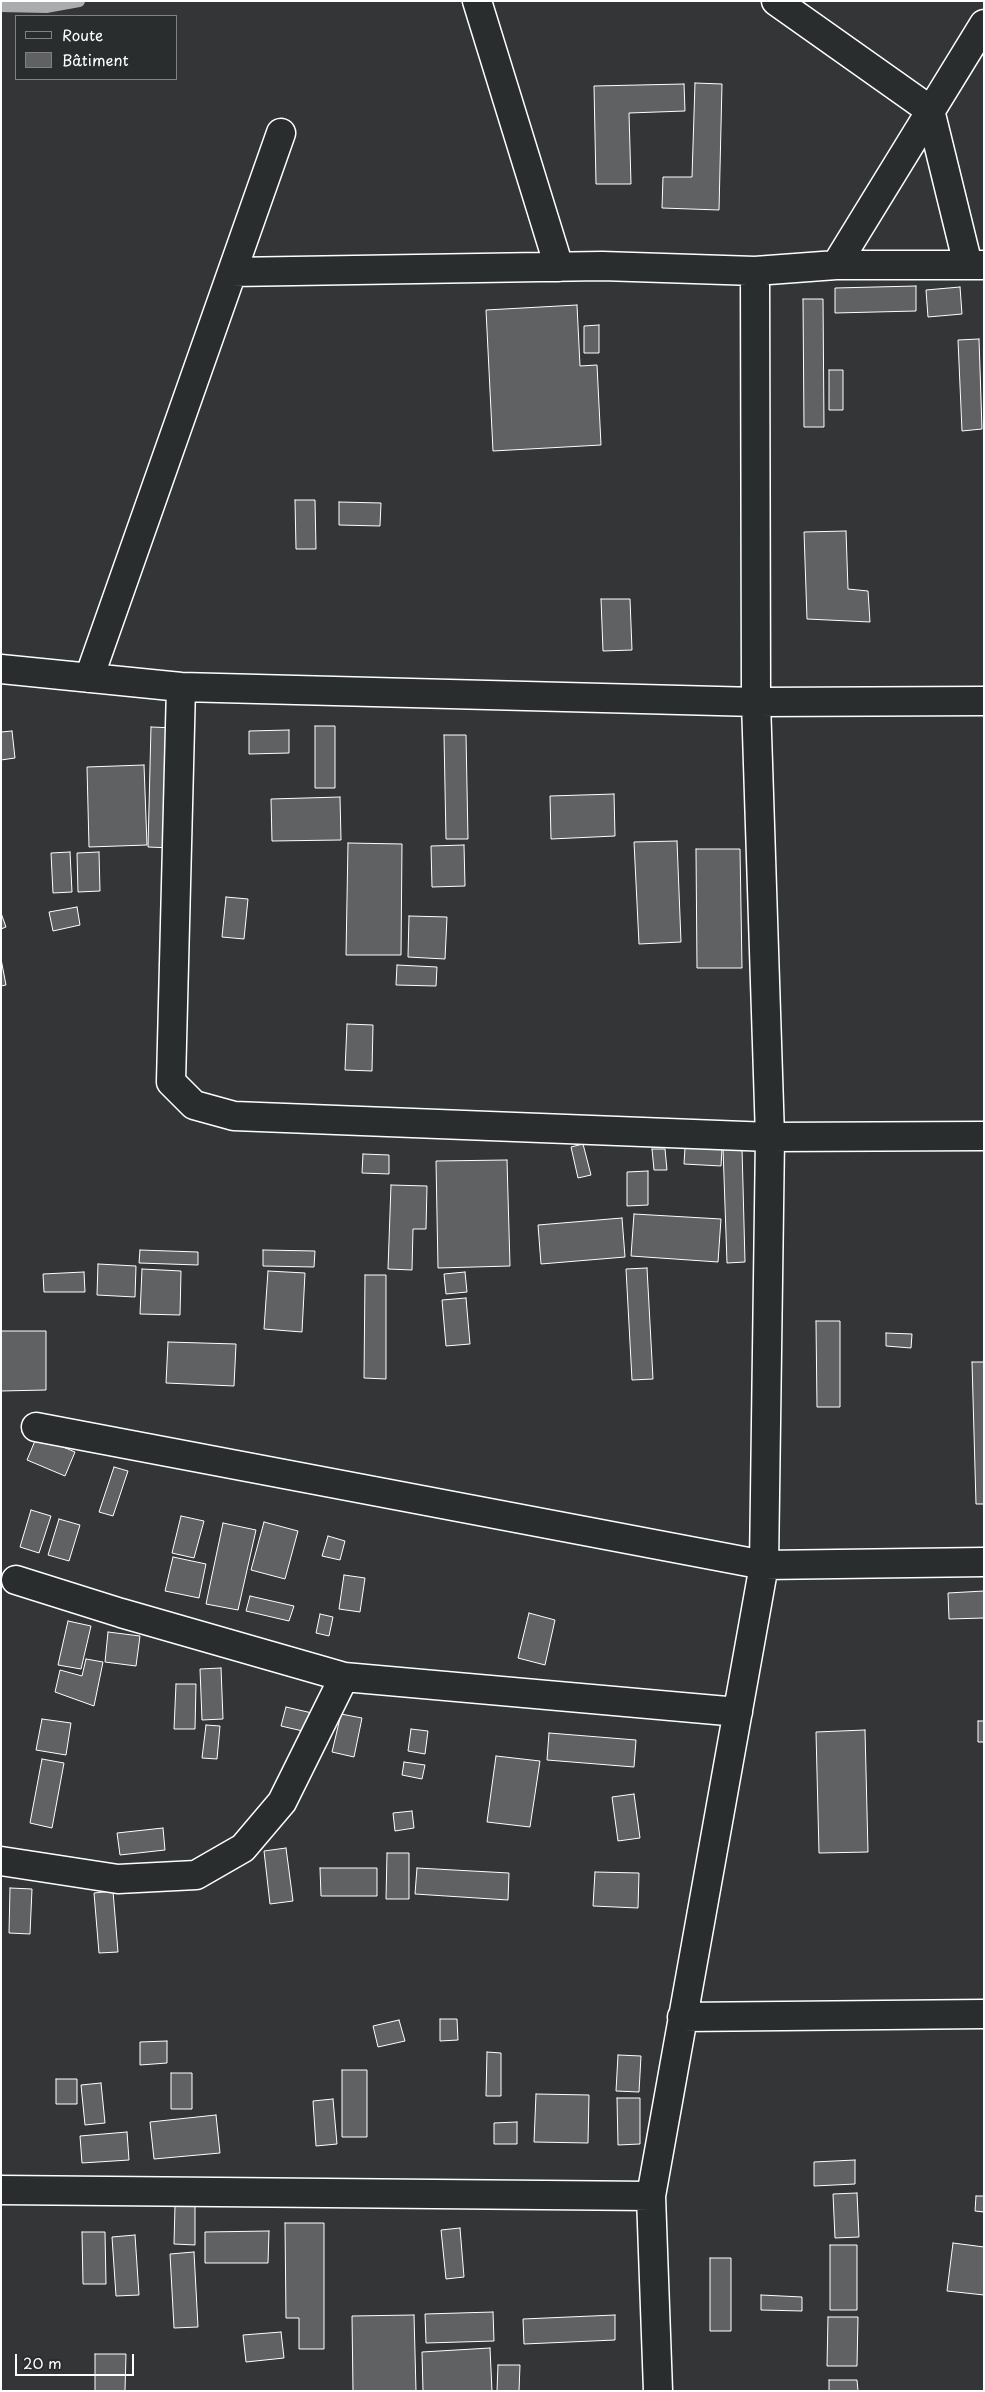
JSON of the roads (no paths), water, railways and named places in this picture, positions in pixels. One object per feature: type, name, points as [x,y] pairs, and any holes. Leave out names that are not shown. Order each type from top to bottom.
[{"type":"street","points":[[477,1],[559,267]]},
{"type":"street","points":[[232,272],[602,266],[756,271],[836,265],[976,265],[930,110],[776,1]]},
{"type":"street","points":[[836,265],[984,24]]},
{"type":"street","points":[[89,678],[281,133]]},
{"type":"street","points":[[658,2391],[651,2196],[764,1565],[770,1137],[756,702],[756,271]]},
{"type":"street","points":[[1,669],[181,687],[756,702],[984,701]]},
{"type":"street","points":[[181,687],[171,1082],[194,1105],[234,1116],[770,1137],[984,1136]]},
{"type":"street","points":[[36,1427],[764,1565],[984,1562]]},
{"type":"street","points":[[16,1580],[121,1613],[344,1676],[738,1712]]},
{"type":"street","points":[[1,1861],[118,1879],[196,1875],[243,1848],[282,1802],[344,1676]]},
{"type":"street","points":[[682,2017],[984,2014]]},
{"type":"street","points":[[1,2190],[651,2196]]},
{"type":"waterway","points":[[1,6],[46,7],[79,1]]}]
